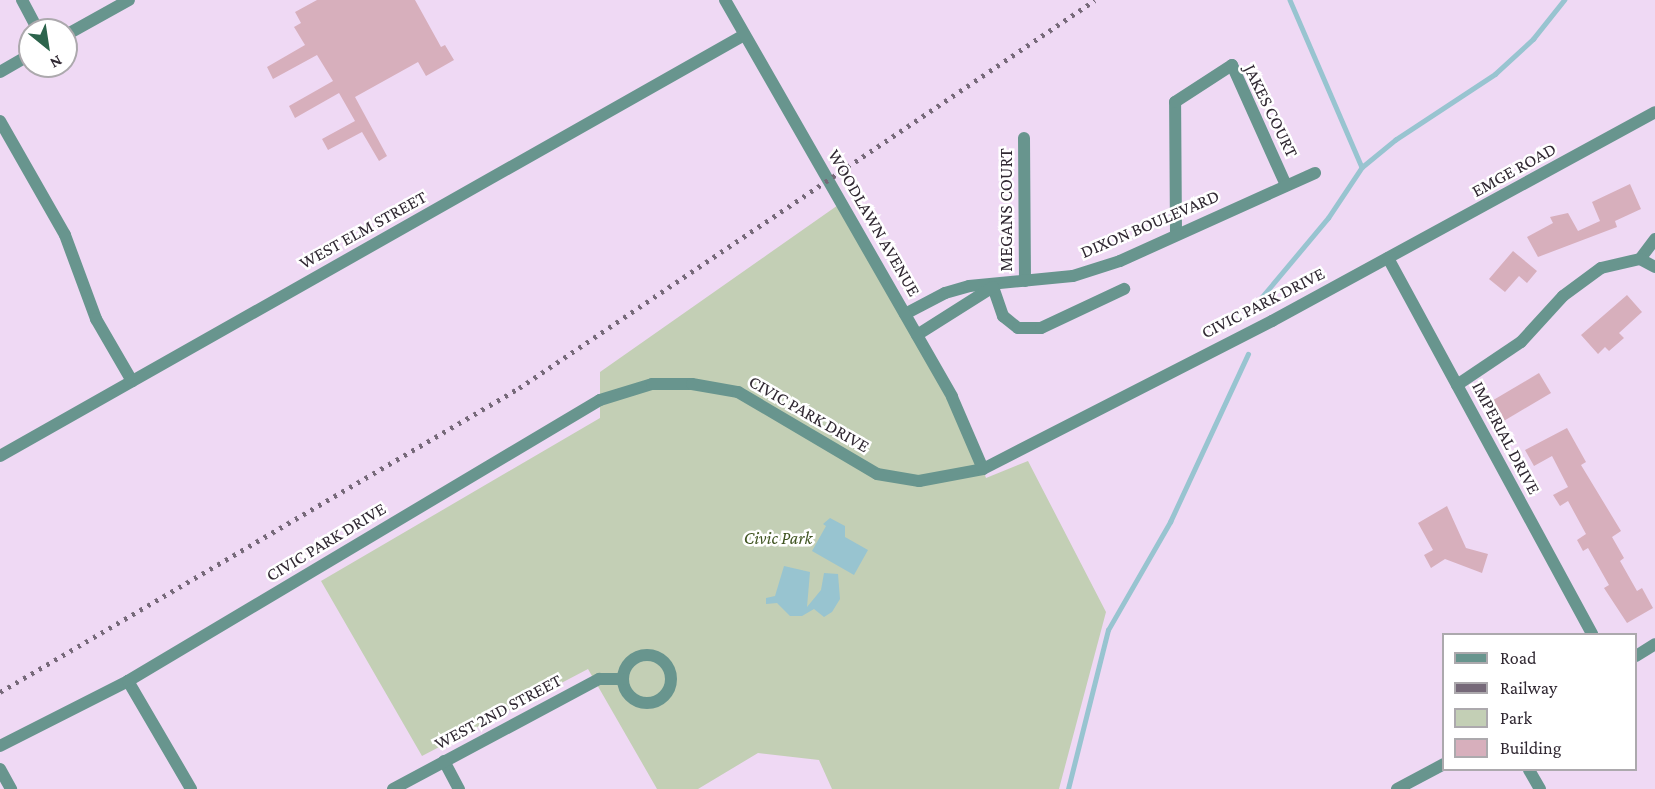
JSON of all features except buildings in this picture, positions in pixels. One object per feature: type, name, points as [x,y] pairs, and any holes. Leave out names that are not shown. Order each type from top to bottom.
[{"type":"street","points":[[22,0],[32,18]]},
{"type":"street","points":[[78,28],[129,0]]},
{"type":"street","name":"WOODLAWN AVENUE","points":[[725,0],[952,397],[983,469]]},
{"type":"street","name":"WEST ELM STREET","points":[[0,456],[744,35]]},
{"type":"street","points":[[0,72],[18,62]]},
{"type":"street","name":"JAKES COURT","points":[[1176,232],[1174,102],[1232,66],[1286,185]]},
{"type":"street","name":"EMGE ROAD","points":[[1388,258],[1655,112]]},
{"type":"street","points":[[0,122],[65,235],[96,319],[132,381]]},
{"type":"street","name":"MEGANS COURT","points":[[1024,138],[1024,282]]},
{"type":"street","name":"DIXON BOULEVARD","points":[[905,314],[945,292],[1073,276],[1110,264],[1176,232],[1315,173]]},
{"type":"street","points":[[1457,385],[1521,342],[1563,296],[1601,268],[1640,259],[1655,239]]},
{"type":"street","name":"IMPERIAL DRIVE","points":[[1388,258],[1591,633]]},
{"type":"street","name":"CIVIC PARK DRIVE","points":[[0,746],[128,681],[600,400],[652,384],[692,384],[738,392],[877,474],[919,481],[983,469],[1388,258]]},
{"type":"street","points":[[1640,259],[1655,267]]},
{"type":"street","points":[[993,287],[1003,316],[1018,328],[1041,328],[1124,289]]},
{"type":"street","name":"DIXON BOULEVARD","points":[[916,335],[993,287]]},
{"type":"street","points":[[1637,655],[1655,644]]},
{"type":"street","name":"WEST 2ND STREET","points":[[393,789],[599,679],[623,679]]},
{"type":"street","points":[[128,681],[191,789]]},
{"type":"street","points":[[444,761],[459,789]]},
{"type":"street","points":[[1397,789],[1442,765]]},
{"type":"street","points":[[0,769],[11,789]]},
{"type":"street","points":[[1530,771],[1540,789]]},
{"type":"green space","name":"Civic Park","points":[[841,203],[971,435],[986,478],[1028,461],[1106,612],[1059,789],[832,789],[819,760],[758,753],[698,789],[657,789],[588,669],[422,756],[321,581],[600,418],[600,372]]},
{"type":"shaded area","points":[[830,518],[845,526],[845,537],[868,550],[854,575],[812,551],[826,526],[823,524]]},
{"type":"shaded area","points":[[784,566],[810,572],[807,607],[821,590],[824,573],[838,574],[840,599],[832,612],[824,617],[814,609],[802,616],[790,616],[777,603],[766,604],[766,598],[775,596]]},
{"type":"waterway","points":[[1290,0],[1362,167]]},
{"type":"waterway","points":[[1256,304],[1328,218],[1362,167],[1395,140],[1495,74],[1533,39],[1564,0]]},
{"type":"waterway","points":[[1068,789],[1108,630],[1170,522],[1248,354]]},
{"type":"railway","points":[[0,692],[519,388],[1095,0]]}]
